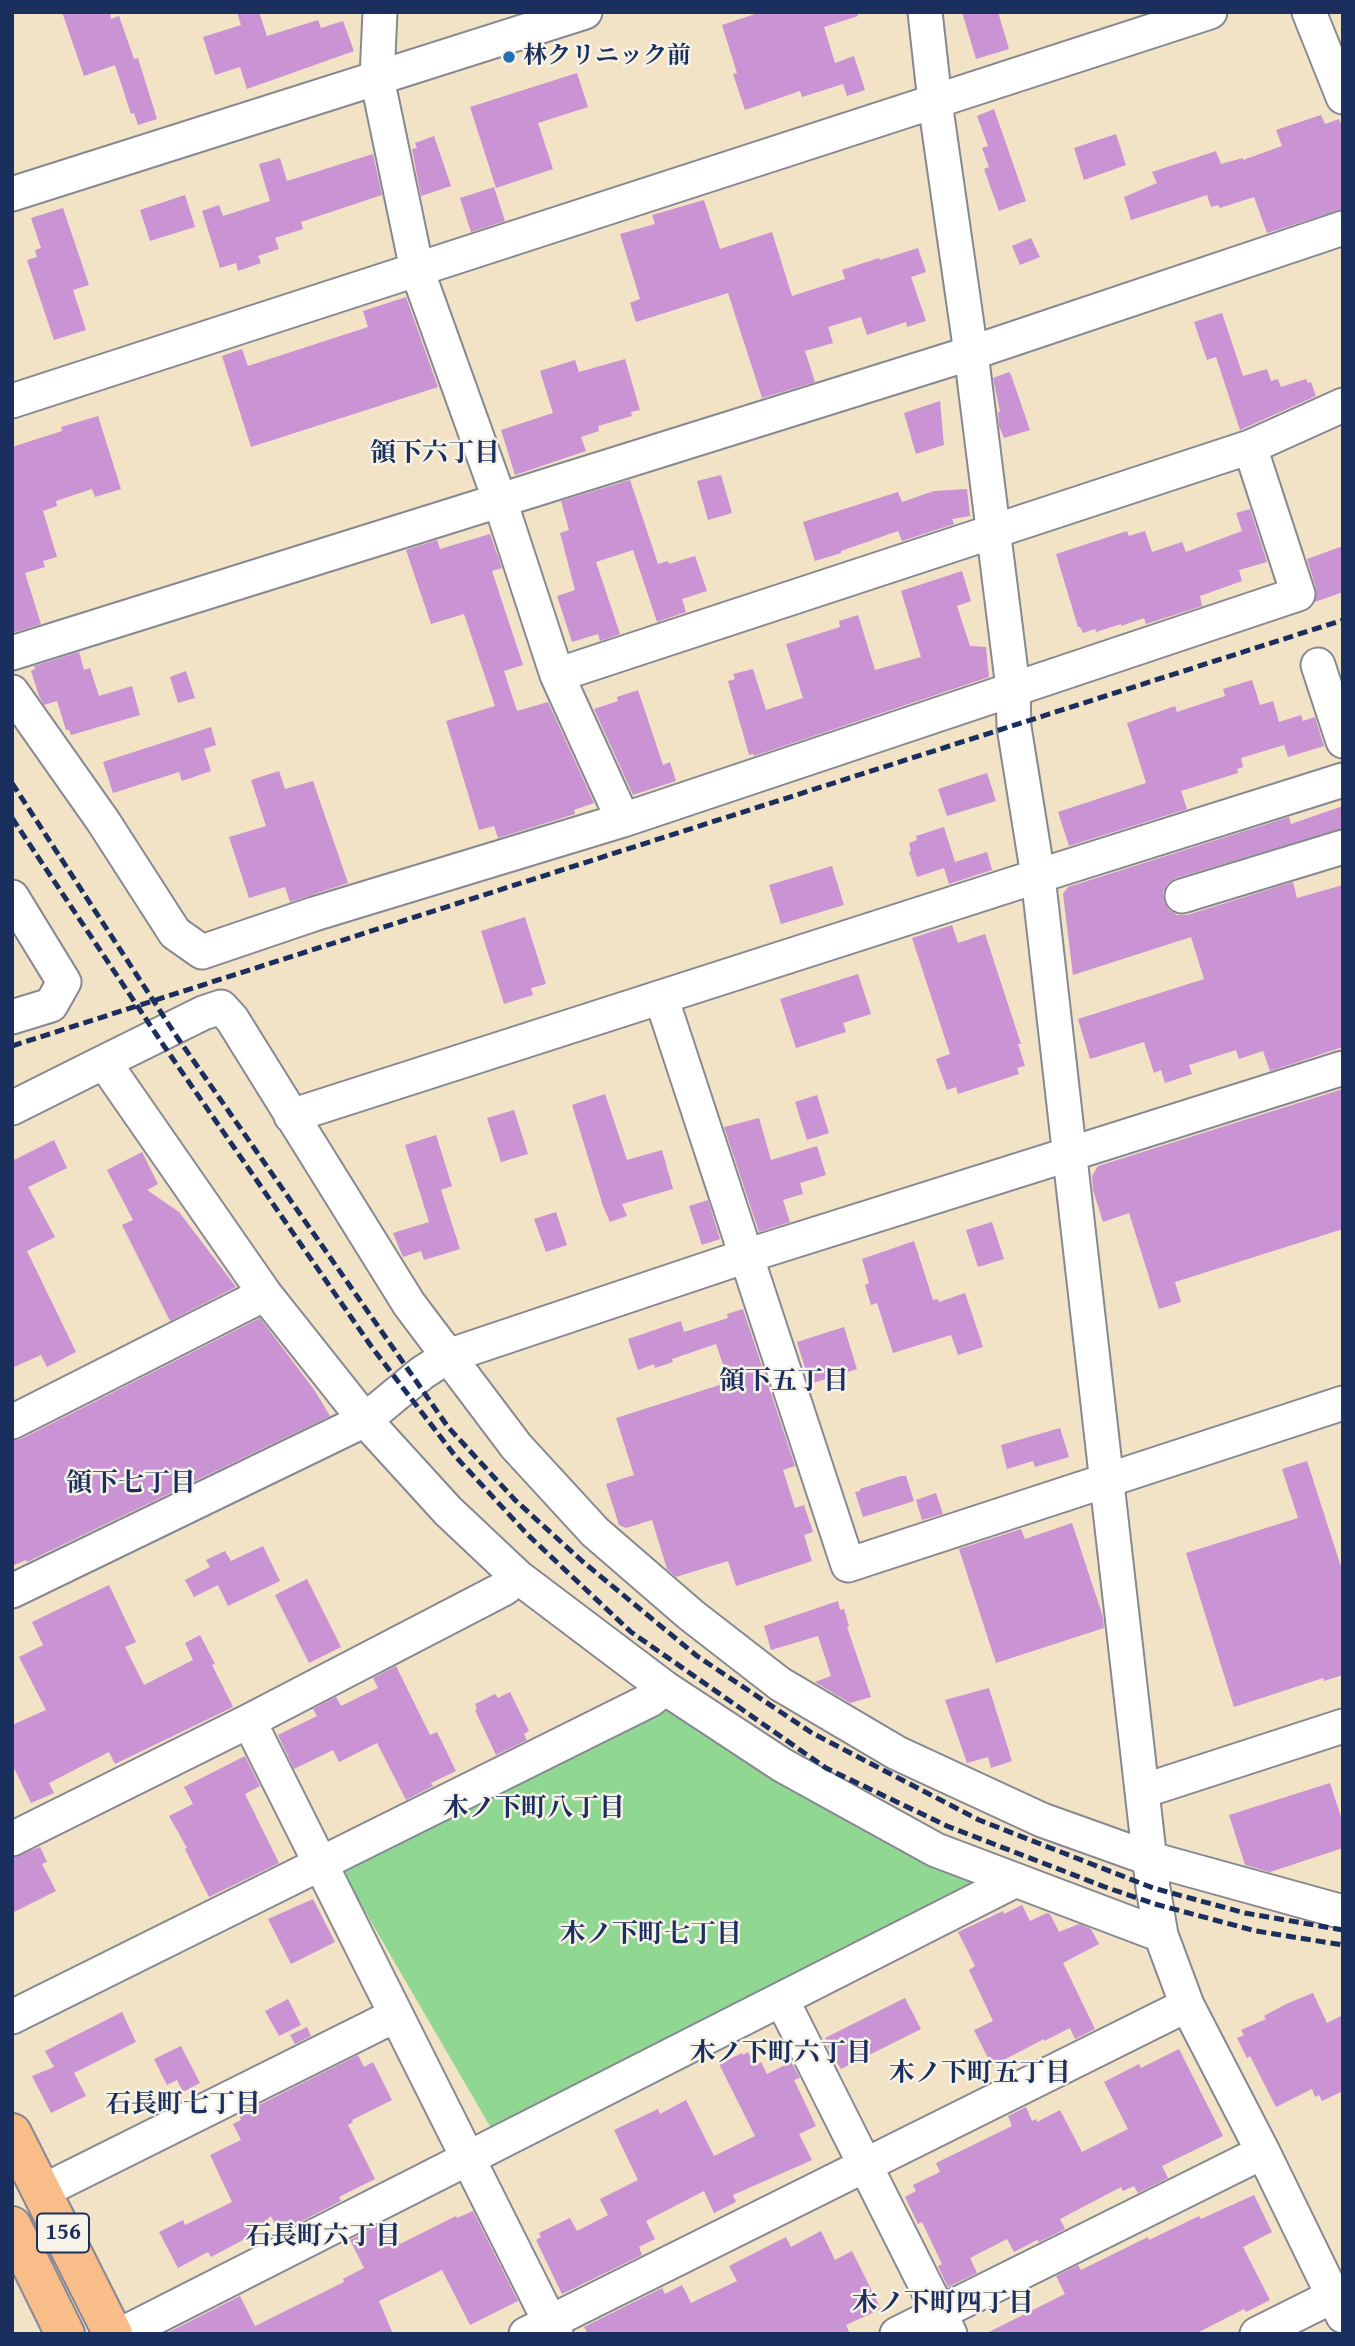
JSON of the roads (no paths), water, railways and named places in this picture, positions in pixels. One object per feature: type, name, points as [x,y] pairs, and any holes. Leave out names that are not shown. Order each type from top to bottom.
[{"type":"highway","name":"156","points":[[12,2133],[113,2334]]},
{"type":"highway","name":"156","points":[[12,2226],[65,2334]]},
{"type":"street","points":[[380,12],[377,78],[417,270],[500,501],[557,675],[622,820]]},
{"type":"street","points":[[12,194],[584,12]]},
{"type":"street","points":[[926,12],[934,102],[971,353],[1013,688],[1014,727],[1038,876],[1161,1935],[1187,2005],[1340,2301],[1257,2334]]},
{"type":"street","points":[[12,401],[1210,12]]},
{"type":"street","points":[[1309,12],[1343,97]]},
{"type":"street","points":[[12,653],[971,353],[1343,228]]},
{"type":"street","points":[[557,675],[1250,447],[1343,404]]},
{"type":"street","points":[[12,692],[103,821],[175,933],[202,952],[314,914],[622,820],[1298,594],[1250,447]]},
{"type":"street","points":[[1318,665],[1343,741]]},
{"type":"street","points":[[291,1116],[1343,780]]},
{"type":"street","points":[[1182,896],[1343,847]]},
{"type":"street","points":[[12,897],[64,982],[51,1005],[12,1017]]},
{"type":"street","points":[[660,997],[848,1565],[1343,1403]]},
{"type":"street","points":[[12,1108],[203,1013],[221,1007],[232,1019],[409,1304],[516,1446],[596,1532],[691,1615],[780,1684],[909,1758],[1042,1820],[1151,1859],[1343,1912]]},
{"type":"street","points":[[104,1062],[265,1294],[365,1420],[448,1511],[518,1577],[665,1688],[782,1765],[924,1844],[1014,1881],[1161,1935]]},
{"type":"street","points":[[12,1591],[365,1420],[422,1373],[448,1356],[746,1256],[1343,1068]]},
{"type":"street","points":[[12,1422],[265,1294]]},
{"type":"street","points":[[12,1839],[249,1721],[505,1588],[518,1577]]},
{"type":"street","points":[[12,2017],[650,1700],[665,1688]]},
{"type":"street","points":[[249,1721],[468,2158],[544,2330],[865,2165],[1187,2005]]},
{"type":"street","points":[[1143,1791],[1343,1726]]},
{"type":"street","points":[[121,2334],[1014,1881]]},
{"type":"street","points":[[782,2000],[945,2323]]},
{"type":"street","points":[[43,2192],[396,2015]]},
{"type":"street","points":[[897,2334],[945,2323],[1263,2152]]},
{"type":"railway","points":[[12,1046],[1343,620]]},
{"type":"railway","points":[[12,783],[177,1037],[448,1427],[515,1500],[582,1561],[697,1656],[812,1733],[979,1820],[1153,1888],[1245,1913],[1343,1930]]},
{"type":"railway","points":[[12,818],[164,1046],[371,1346],[456,1457],[528,1535],[631,1632],[826,1768],[947,1826],[1155,1904],[1256,1931],[1343,1945]]},
{"type":"place","name":"林クリニック前","points":[[509,57]]},
{"type":"district","name":"領下六丁目","points":[[435,454]]},
{"type":"district","name":"領下五丁目","points":[[784,1382]]},
{"type":"district","name":"領下七丁目","points":[[131,1484]]},
{"type":"district","name":"木ノ下町八丁目","points":[[534,1809]]},
{"type":"district","name":"木ノ下町七丁目","points":[[651,1935]]},
{"type":"district","name":"木ノ下町六丁目","points":[[781,2054]]},
{"type":"district","name":"木ノ下町五丁目","points":[[980,2074]]},
{"type":"district","name":"石長町七丁目","points":[[183,2105]]},
{"type":"district","name":"石長町六丁目","points":[[323,2237]]},
{"type":"district","name":"木ノ下町四丁目","points":[[943,2304]]}]
